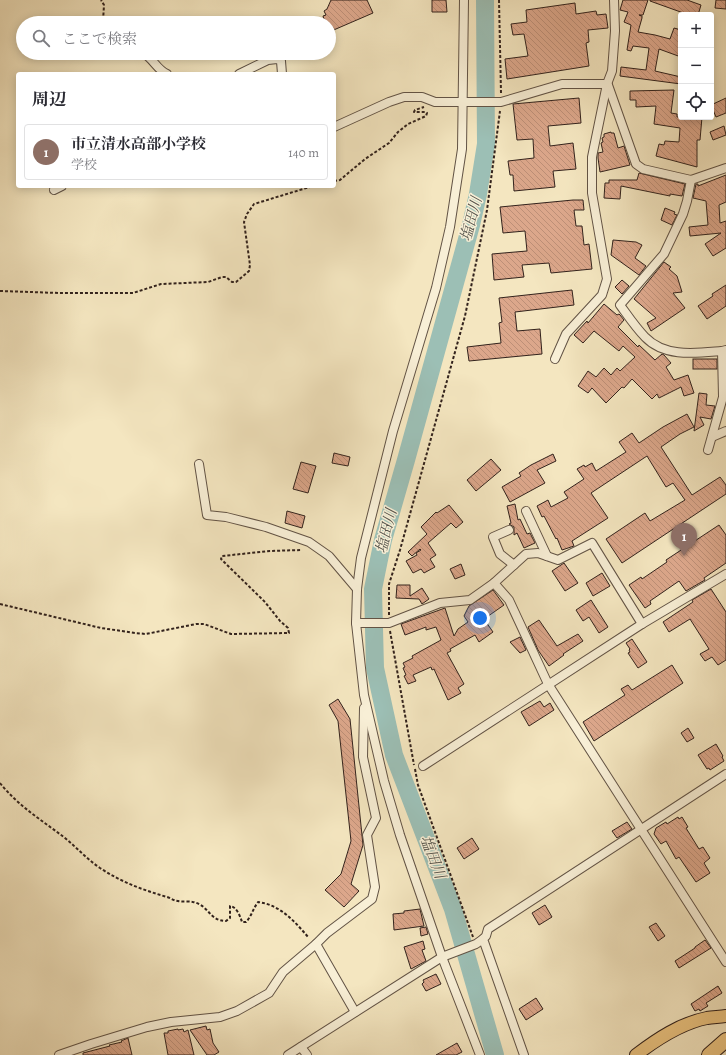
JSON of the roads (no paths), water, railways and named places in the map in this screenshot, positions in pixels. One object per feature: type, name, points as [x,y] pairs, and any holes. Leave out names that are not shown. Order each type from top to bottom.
[{"type":"highway","points":[[709,1055],[726,1040]]},
{"type":"main road","points":[[636,1055],[657,1040],[686,1024],[708,1018],[726,1016]]},
{"type":"street","points":[[59,1055],[91,1044],[171,1022],[220,1017],[237,1011],[269,993],[283,972],[327,933],[372,899],[375,887],[367,835],[376,818],[363,757],[364,695],[357,589],[361,558],[393,431],[436,288],[450,227],[462,149],[467,102],[464,0]]},
{"type":"street","points":[[555,359],[566,334],[602,295],[606,279],[592,193],[592,158],[612,71],[615,31],[614,0]]},
{"type":"street","points":[[152,60],[162,72]]},
{"type":"street","points":[[243,72],[268,60]]},
{"type":"street","points":[[279,60],[281,61],[282,72]]},
{"type":"street","points":[[336,126],[389,102],[404,97],[422,97],[435,102],[501,102],[562,84],[608,84]]},
{"type":"street","points":[[608,84],[636,164],[643,169],[691,180],[726,168]]},
{"type":"street","points":[[691,180],[683,214],[664,254],[620,305],[645,338],[657,346],[673,351],[687,353],[724,350],[723,397],[708,450]]},
{"type":"street","points":[[54,190],[58,188]]},
{"type":"street","points":[[712,437],[726,431]]},
{"type":"street","points":[[199,464],[207,515],[226,517],[266,527],[308,542],[329,556],[357,589]]},
{"type":"street","points":[[526,511],[547,556]]},
{"type":"street","points":[[509,530],[493,537],[500,554],[514,565]]},
{"type":"street","points":[[359,624],[389,623],[440,603],[470,600],[494,583],[526,554],[538,553],[558,560],[592,543],[642,624]]},
{"type":"street","points":[[423,766],[642,624],[726,574]]},
{"type":"street","points":[[494,583],[509,600],[548,684],[726,962]]},
{"type":"street","points":[[364,695],[384,781],[400,835],[480,1055]]},
{"type":"street","points":[[288,1055],[444,956],[476,944],[486,936],[488,929],[726,774]]},
{"type":"street","points":[[483,939],[524,1055]]},
{"type":"street","points":[[316,944],[355,1012]]},
{"type":"street","points":[[301,1047],[307,1055]]},
{"type":"waterway","name":"塩田川","points":[[485,0],[486,144],[478,194],[471,225],[383,540],[373,589],[375,668],[394,755],[453,909],[495,1055]]},
{"type":"place","name":"市立清水高部小学校","points":[[684,556]]}]
